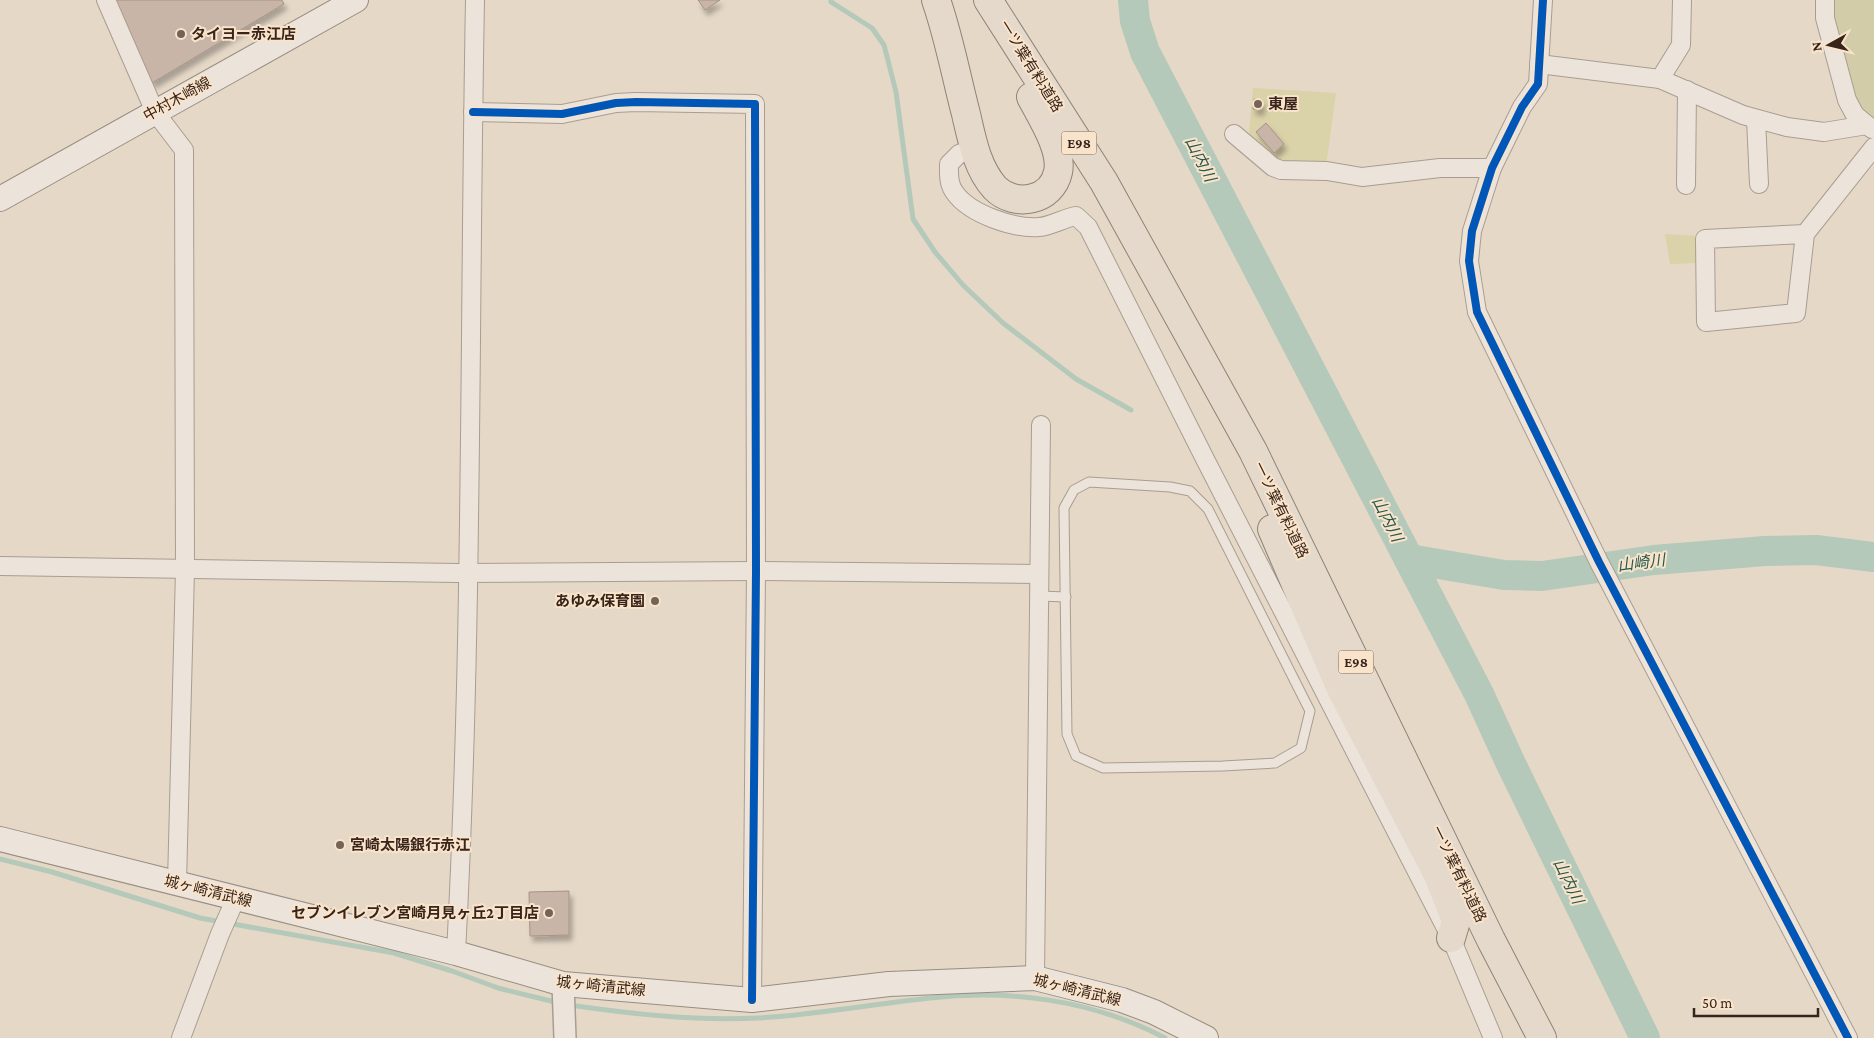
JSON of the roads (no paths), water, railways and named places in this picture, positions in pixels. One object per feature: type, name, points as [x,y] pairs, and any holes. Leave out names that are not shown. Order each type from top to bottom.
[{"type":"main road","name":"中村木崎線","points":[[0,199],[356,0]]},
{"type":"main road","points":[[936,0],[973,148],[984,171],[995,187],[1007,197],[1020,200],[1042,195],[1052,186],[1058,172],[1058,157],[1046,124],[976,0]]},
{"type":"main road","name":"一ツ葉有料道路","points":[[988,0],[1104,182],[1252,451],[1491,940],[1542,1038]]},
{"type":"main road","points":[[1164,289],[1187,358],[1270,525],[1341,689],[1438,875],[1456,921],[1451,938]]},
{"type":"main road","name":"城ヶ崎清武線","points":[[0,839],[177,884],[233,905],[456,953],[563,988],[752,1000],[889,984],[1035,978],[1122,1000],[1154,1012],[1206,1038]]},
{"type":"street","points":[[106,0],[155,112],[184,150],[185,570],[177,884]]},
{"type":"street","points":[[456,953],[462,845],[470,573],[475,0]]},
{"type":"street","points":[[1543,0],[1538,84],[1522,107],[1492,168],[1472,231],[1469,261],[1477,312],[1599,562],[1630,617],[1848,1038]]},
{"type":"street","points":[[1660,79],[1681,45],[1682,0]]},
{"type":"street","points":[[1825,0],[1825,18],[1847,100],[1855,115],[1870,128]]},
{"type":"street","points":[[1539,64],[1660,79],[1743,115],[1787,127],[1824,132],[1870,128]]},
{"type":"street","points":[[1686,185],[1688,90]]},
{"type":"street","points":[[473,112],[562,114],[616,103],[636,102],[755,104],[756,571],[752,1000]]},
{"type":"street","points":[[1756,119],[1759,184]]},
{"type":"street","points":[[1234,134],[1273,167],[1281,170],[1327,171],[1362,177],[1440,168],[1492,168]]},
{"type":"street","points":[[1805,234],[1705,240],[1706,322],[1796,313],[1805,234],[1874,147]]},
{"type":"street","points":[[973,148],[959,154],[949,164],[949,181],[955,194],[978,212],[1021,225],[1040,227],[1076,216],[1088,227],[1451,938],[1493,1038]]},
{"type":"street","points":[[1035,978],[1041,425]]},
{"type":"street","points":[[0,566],[470,573],[756,571],[1039,574]]},
{"type":"street","points":[[181,1038],[233,905]]},
{"type":"street","points":[[563,988],[565,1038]]},
{"type":"lane","points":[[1088,482],[1170,487],[1190,491],[1208,509],[1310,711],[1301,748],[1275,763],[1223,766],[1103,768],[1076,756],[1067,734],[1066,597],[1064,508],[1074,490],[1088,482]]},
{"type":"lane","points":[[1039,596],[1066,597]]},
{"type":"waterway","points":[[831,0],[831,2],[872,28],[884,45],[896,92],[913,219],[935,252],[963,285],[1003,323],[1076,379],[1131,410]]},
{"type":"waterway","name":"山内川","points":[[1133,0],[1135,21],[1145,52],[1479,694],[1511,764],[1645,1038]]},
{"type":"waterway","name":"山崎川","points":[[1409,559],[1504,575],[1542,576],[1654,560],[1765,551],[1816,550],[1874,557]]},
{"type":"waterway","points":[[0,859],[52,872],[200,918],[394,953],[498,988],[559,1003]]},
{"type":"waterway","points":[[570,1005],[663,1016],[734,1019],[801,1014],[908,1000],[990,995],[1050,1000],[1080,1006],[1109,1014],[1165,1038]]},
{"type":"place","name":"タイヨー赤江店","points":[[181,34]]},
{"type":"place","name":"東屋","points":[[1258,104]]},
{"type":"place","name":"あゆみ保育園","points":[[655,601]]},
{"type":"place","name":"宮崎太陽銀行赤江","points":[[340,845]]},
{"type":"place","name":"セブンイレブン宮崎月見ヶ丘2丁目店","points":[[549,913]]}]
